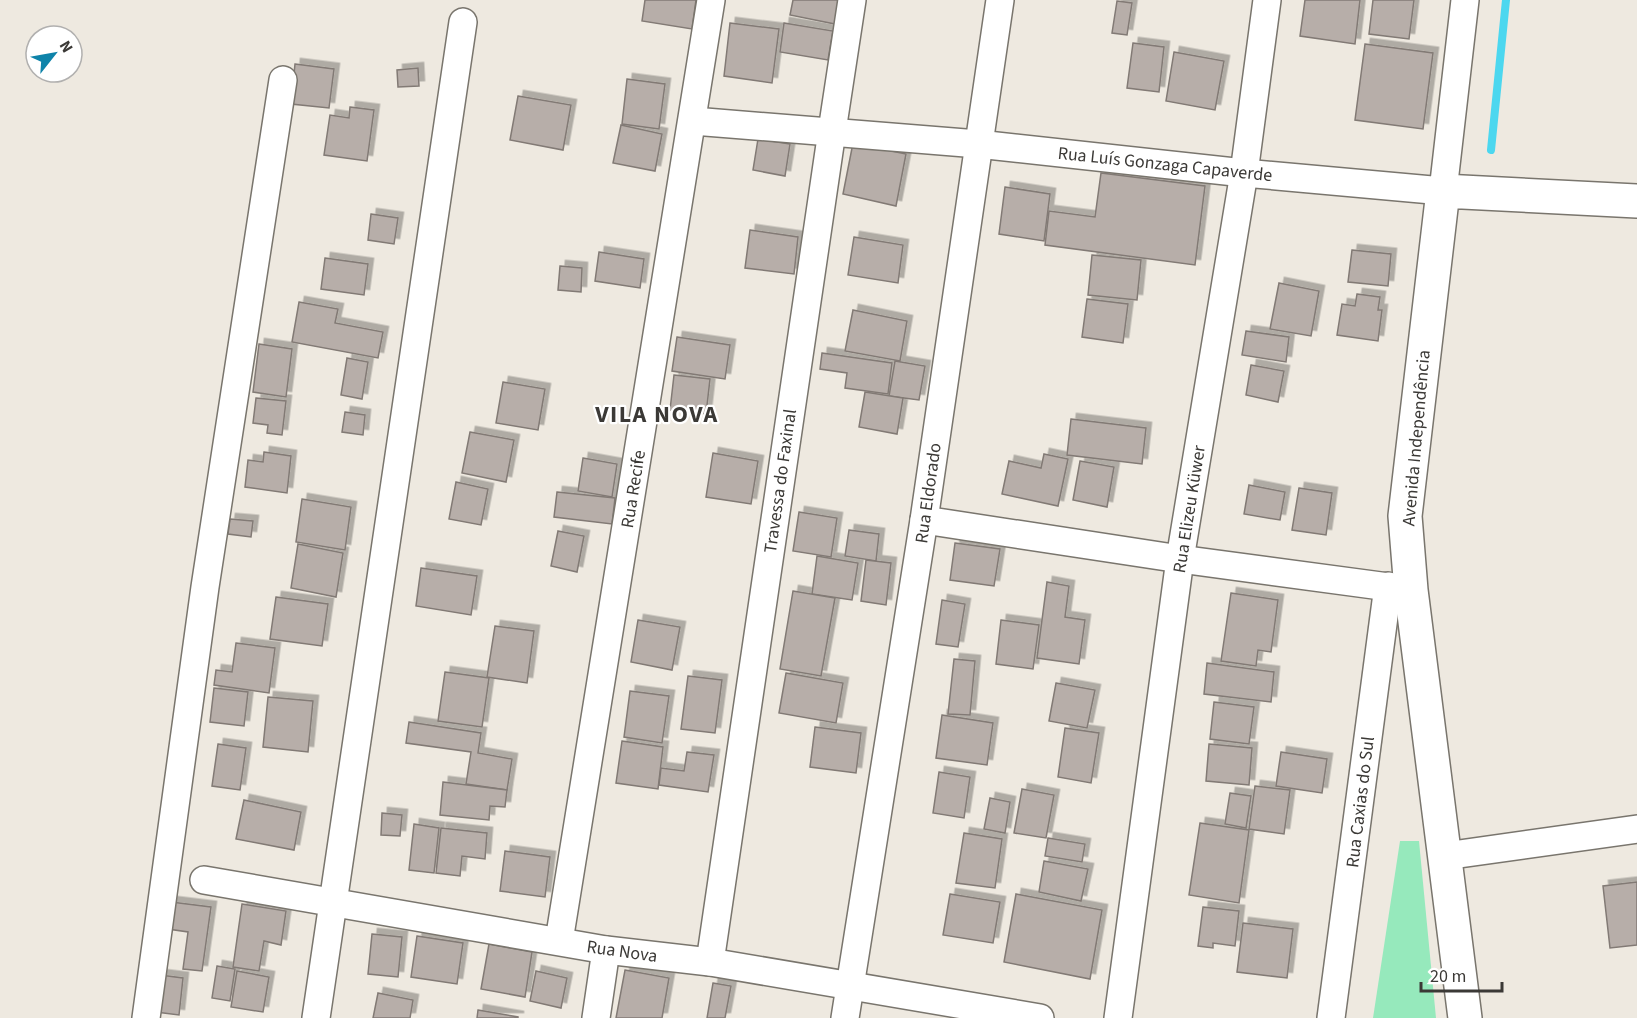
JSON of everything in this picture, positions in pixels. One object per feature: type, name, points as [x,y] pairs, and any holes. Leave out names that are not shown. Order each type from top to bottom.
[{"type":"street","name":"Rua Recife","points":[[559,942],[711,0]]},
{"type":"street","name":"Travessa do Faxinal","points":[[710,962],[852,0]]},
{"type":"street","name":"Rua Eldorado","points":[[845,1018],[924,520],[1000,0]]},
{"type":"street","name":"Rua Elizeu Küwer","points":[[1118,1018],[1180,559],[1244,172],[1266,0]]},
{"type":"street","name":"Avenida Independência","points":[[1465,0],[1405,516],[1400,588],[1445,856],[1465,1018]]},
{"type":"street","points":[[316,1018],[463,22]]},
{"type":"street","points":[[146,1018],[206,587],[283,80]]},
{"type":"street","name":"Rua Luís Gonzaga Capaverde","points":[[693,121],[978,144],[1443,191],[1637,201]]},
{"type":"street","points":[[924,520],[1180,559],[1400,588]]},
{"type":"street","name":"Rua Caxias do Sul","points":[[1331,1018],[1400,588]]},
{"type":"street","points":[[1445,856],[1637,829]]},
{"type":"street","name":"Rua Nova","points":[[204,880],[606,950],[710,962],[1040,1018]]},
{"type":"street","points":[[596,1018],[606,950]]},
{"type":"green space","points":[[1400,841],[1419,841],[1436,1018],[1373,1018]]},
{"type":"building","points":[[645,0],[696,0],[692,29],[642,21]]},
{"type":"building","points":[[793,0],[839,0],[835,24],[790,15]]},
{"type":"building","points":[[1305,0],[1360,0],[1355,44],[1300,36]]},
{"type":"building","points":[[1373,0],[1414,0],[1409,39],[1369,34]]},
{"type":"building","points":[[1117,1],[1132,3],[1127,35],[1112,33]]},
{"type":"building","points":[[730,23],[779,29],[772,83],[724,76]]},
{"type":"building","points":[[784,23],[833,31],[828,60],[780,52]]},
{"type":"building","points":[[1133,43],[1164,47],[1159,92],[1127,88]]},
{"type":"building","points":[[1365,44],[1433,53],[1423,129],[1355,120]]},
{"type":"building","points":[[1174,52],[1224,61],[1215,110],[1166,101]]},
{"type":"building","points":[[295,64],[334,69],[329,108],[291,104]]},
{"type":"building","points":[[418,68],[419,86],[398,87],[397,70]]},
{"type":"building","points":[[627,79],[665,84],[659,129],[622,124]]},
{"type":"building","points":[[518,96],[571,105],[563,150],[510,140]]},
{"type":"building","points":[[350,107],[374,110],[367,161],[324,155],[330,115],[349,118]]},
{"type":"building","points":[[621,125],[662,134],[655,171],[613,163]]},
{"type":"building","points":[[758,139],[790,144],[785,176],[753,170]]},
{"type":"building","points":[[853,143],[906,154],[896,206],[843,194]]},
{"type":"building","points":[[1101,173],[1205,186],[1195,265],[1045,245],[1049,211],[1095,217]]},
{"type":"building","points":[[1005,187],[1050,194],[1044,241],[999,234]]},
{"type":"building","points":[[371,214],[398,218],[394,244],[368,240]]},
{"type":"building","points":[[750,230],[798,237],[794,274],[745,268]]},
{"type":"building","points":[[854,237],[903,245],[898,283],[848,275]]},
{"type":"building","points":[[1352,250],[1391,254],[1388,286],[1348,282]]},
{"type":"building","points":[[599,252],[644,259],[640,288],[595,281]]},
{"type":"building","points":[[1092,255],[1141,260],[1137,300],[1088,295]]},
{"type":"building","points":[[325,258],[368,264],[364,295],[321,289]]},
{"type":"building","points":[[560,266],[582,268],[581,292],[558,290]]},
{"type":"building","points":[[1279,283],[1319,291],[1311,336],[1270,329]]},
{"type":"building","points":[[1357,294],[1380,297],[1378,310],[1382,310],[1378,341],[1337,335],[1342,304],[1355,306]]},
{"type":"building","points":[[1087,299],[1128,304],[1123,343],[1082,337]]},
{"type":"building","points":[[299,302],[338,309],[335,323],[383,332],[378,358],[292,342]]},
{"type":"building","points":[[853,310],[907,321],[900,361],[845,351]]},
{"type":"building","points":[[1246,331],[1289,337],[1286,362],[1242,355]]},
{"type":"building","points":[[677,337],[730,345],[725,379],[672,371]]},
{"type":"building","points":[[259,344],[292,349],[286,397],[253,392]]},
{"type":"building","points":[[822,353],[892,363],[888,394],[845,388],[847,373],[820,369]]},
{"type":"building","points":[[347,358],[368,362],[362,399],[341,395]]},
{"type":"building","points":[[895,361],[925,366],[919,400],[889,396]]},
{"type":"building","points":[[1251,365],[1284,371],[1278,402],[1246,395]]},
{"type":"building","points":[[674,375],[710,379],[706,414],[670,410]]},
{"type":"building","points":[[503,382],[545,389],[538,430],[496,423]]},
{"type":"building","points":[[865,392],[903,398],[897,434],[859,427]]},
{"type":"building","points":[[256,398],[286,401],[282,435],[267,433],[268,425],[253,423]]},
{"type":"building","points":[[345,412],[365,415],[363,435],[342,432]]},
{"type":"building","points":[[1071,419],[1146,428],[1142,464],[1067,455]]},
{"type":"building","points":[[470,432],[514,440],[506,482],[462,473]]},
{"type":"building","points":[[264,452],[291,456],[287,493],[245,487],[248,460],[263,462]]},
{"type":"building","points":[[713,453],[758,461],[751,504],[706,497]]},
{"type":"building","points":[[1044,454],[1068,459],[1058,506],[1002,494],[1009,461],[1041,468]]},
{"type":"building","points":[[583,458],[617,464],[612,497],[578,491]]},
{"type":"building","points":[[1080,461],[1114,467],[1107,507],[1073,500]]},
{"type":"building","points":[[456,482],[488,489],[481,525],[449,519]]},
{"type":"building","points":[[1249,485],[1285,492],[1280,520],[1244,514]]},
{"type":"building","points":[[1299,488],[1332,493],[1326,535],[1292,530]]},
{"type":"building","points":[[557,492],[615,498],[612,524],[554,517]]},
{"type":"building","points":[[302,499],[351,507],[345,550],[296,542]]},
{"type":"building","points":[[799,512],[837,518],[831,557],[793,551]]},
{"type":"building","points":[[230,519],[253,521],[251,537],[228,534]]},
{"type":"building","points":[[849,530],[879,534],[876,561],[845,556]]},
{"type":"building","points":[[558,531],[584,536],[577,572],[551,566]]},
{"type":"building","points":[[955,543],[1000,549],[994,586],[950,580]]},
{"type":"building","points":[[298,544],[343,553],[336,597],[291,588]]},
{"type":"building","points":[[817,556],[858,563],[852,600],[812,594]]},
{"type":"building","points":[[866,560],[891,563],[886,605],[861,601]]},
{"type":"building","points":[[421,568],[477,576],[471,615],[416,606]]},
{"type":"building","points":[[1047,582],[1069,586],[1065,617],[1085,620],[1079,664],[1037,658]]},
{"type":"building","points":[[793,591],[835,598],[821,676],[780,669]]},
{"type":"building","points":[[1231,593],[1278,600],[1271,652],[1258,650],[1256,666],[1221,661]]},
{"type":"building","points":[[276,597],[328,604],[322,646],[270,639]]},
{"type":"building","points":[[942,600],[965,604],[958,647],[936,644]]},
{"type":"building","points":[[638,620],[680,627],[672,670],[631,662]]},
{"type":"building","points":[[1001,620],[1039,625],[1033,669],[996,664]]},
{"type":"building","points":[[495,626],[534,631],[527,683],[487,677]]},
{"type":"building","points":[[236,643],[275,648],[269,693],[214,685],[216,670],[232,672]]},
{"type":"building","points":[[954,659],[975,661],[970,715],[948,714]]},
{"type":"building","points":[[1207,663],[1274,672],[1271,702],[1204,694]]},
{"type":"building","points":[[445,672],[489,678],[482,727],[438,721]]},
{"type":"building","points":[[786,673],[843,683],[836,723],[779,713]]},
{"type":"building","points":[[688,676],[722,680],[715,733],[681,729]]},
{"type":"building","points":[[1056,683],[1095,690],[1087,728],[1049,721]]},
{"type":"building","points":[[214,688],[248,692],[244,726],[210,722]]},
{"type":"building","points":[[630,691],[669,696],[662,743],[624,737]]},
{"type":"building","points":[[268,697],[313,701],[308,752],[263,747]]},
{"type":"building","points":[[1214,702],[1254,707],[1249,744],[1210,739]]},
{"type":"building","points":[[942,715],[993,723],[987,765],[936,758]]},
{"type":"building","points":[[409,722],[481,733],[478,753],[512,759],[507,790],[466,784],[471,752],[406,743]]},
{"type":"building","points":[[815,727],[861,733],[856,773],[810,767]]},
{"type":"building","points":[[1065,728],[1099,733],[1091,783],[1058,777]]},
{"type":"building","points":[[622,741],[663,747],[658,789],[616,783]]},
{"type":"building","points":[[218,744],[246,748],[240,790],[212,786]]},
{"type":"building","points":[[1209,744],[1252,748],[1249,785],[1206,781]]},
{"type":"building","points":[[687,752],[714,755],[708,792],[659,785],[661,768],[684,771]]},
{"type":"building","points":[[1281,752],[1327,759],[1322,793],[1276,786]]},
{"type":"building","points":[[939,772],[970,777],[964,818],[933,813]]},
{"type":"building","points":[[443,782],[507,790],[505,807],[490,806],[489,820],[440,815]]},
{"type":"building","points":[[1255,786],[1290,790],[1284,834],[1249,829]]},
{"type":"building","points":[[1022,789],[1054,795],[1046,838],[1014,833]]},
{"type":"building","points":[[1230,793],[1251,796],[1246,828],[1225,824]]},
{"type":"building","points":[[990,798],[1010,802],[1005,833],[984,829]]},
{"type":"building","points":[[244,800],[301,812],[294,850],[236,839]]},
{"type":"building","points":[[382,813],[402,815],[400,836],[381,835]]},
{"type":"building","points":[[1200,823],[1249,830],[1239,903],[1189,895]]},
{"type":"building","points":[[414,824],[439,828],[434,873],[409,870]]},
{"type":"building","points":[[441,828],[487,833],[485,859],[462,856],[460,876],[436,873]]},
{"type":"building","points":[[964,833],[1002,839],[995,888],[956,883]]},
{"type":"building","points":[[1048,838],[1085,844],[1082,862],[1045,856]]},
{"type":"building","points":[[505,851],[550,857],[545,897],[500,891]]},
{"type":"building","points":[[1044,861],[1088,869],[1081,901],[1039,892]]},
{"type":"building","points":[[1637,882],[1637,945],[1610,948],[1603,886]]},
{"type":"building","points":[[950,894],[1000,902],[993,943],[943,935]]},
{"type":"building","points":[[1016,894],[1102,910],[1090,979],[1004,962]]},
{"type":"building","points":[[171,902],[211,907],[202,971],[183,969],[188,932],[168,929]]},
{"type":"building","points":[[242,904],[286,911],[281,945],[264,941],[259,971],[233,967]]},
{"type":"building","points":[[1203,907],[1239,911],[1235,946],[1213,943],[1213,948],[1198,946]]},
{"type":"building","points":[[1243,923],[1293,929],[1287,978],[1237,972]]},
{"type":"building","points":[[372,934],[402,937],[398,977],[368,974]]},
{"type":"building","points":[[417,936],[463,943],[457,984],[411,977]]},
{"type":"building","points":[[489,944],[532,952],[525,997],[481,989]]},
{"type":"building","points":[[217,966],[235,969],[230,1001],[212,998]]},
{"type":"building","points":[[625,970],[669,978],[662,1018],[616,1018]]},
{"type":"building","points":[[237,971],[269,977],[263,1012],[231,1007]]},
{"type":"building","points":[[536,971],[567,978],[561,1008],[530,1001]]},
{"type":"building","points":[[152,974],[183,978],[179,1015],[148,1011]]},
{"type":"building","points":[[713,983],[731,986],[725,1018],[707,1018]]},
{"type":"building","points":[[378,993],[413,1000],[410,1018],[373,1018]]},
{"type":"building","points":[[478,1010],[518,1017],[518,1018],[477,1018]]},
{"type":"waterway","points":[[1491,150],[1506,0]]},
{"type":"district","name":"VILA NOVA","points":[[657,414]]}]
